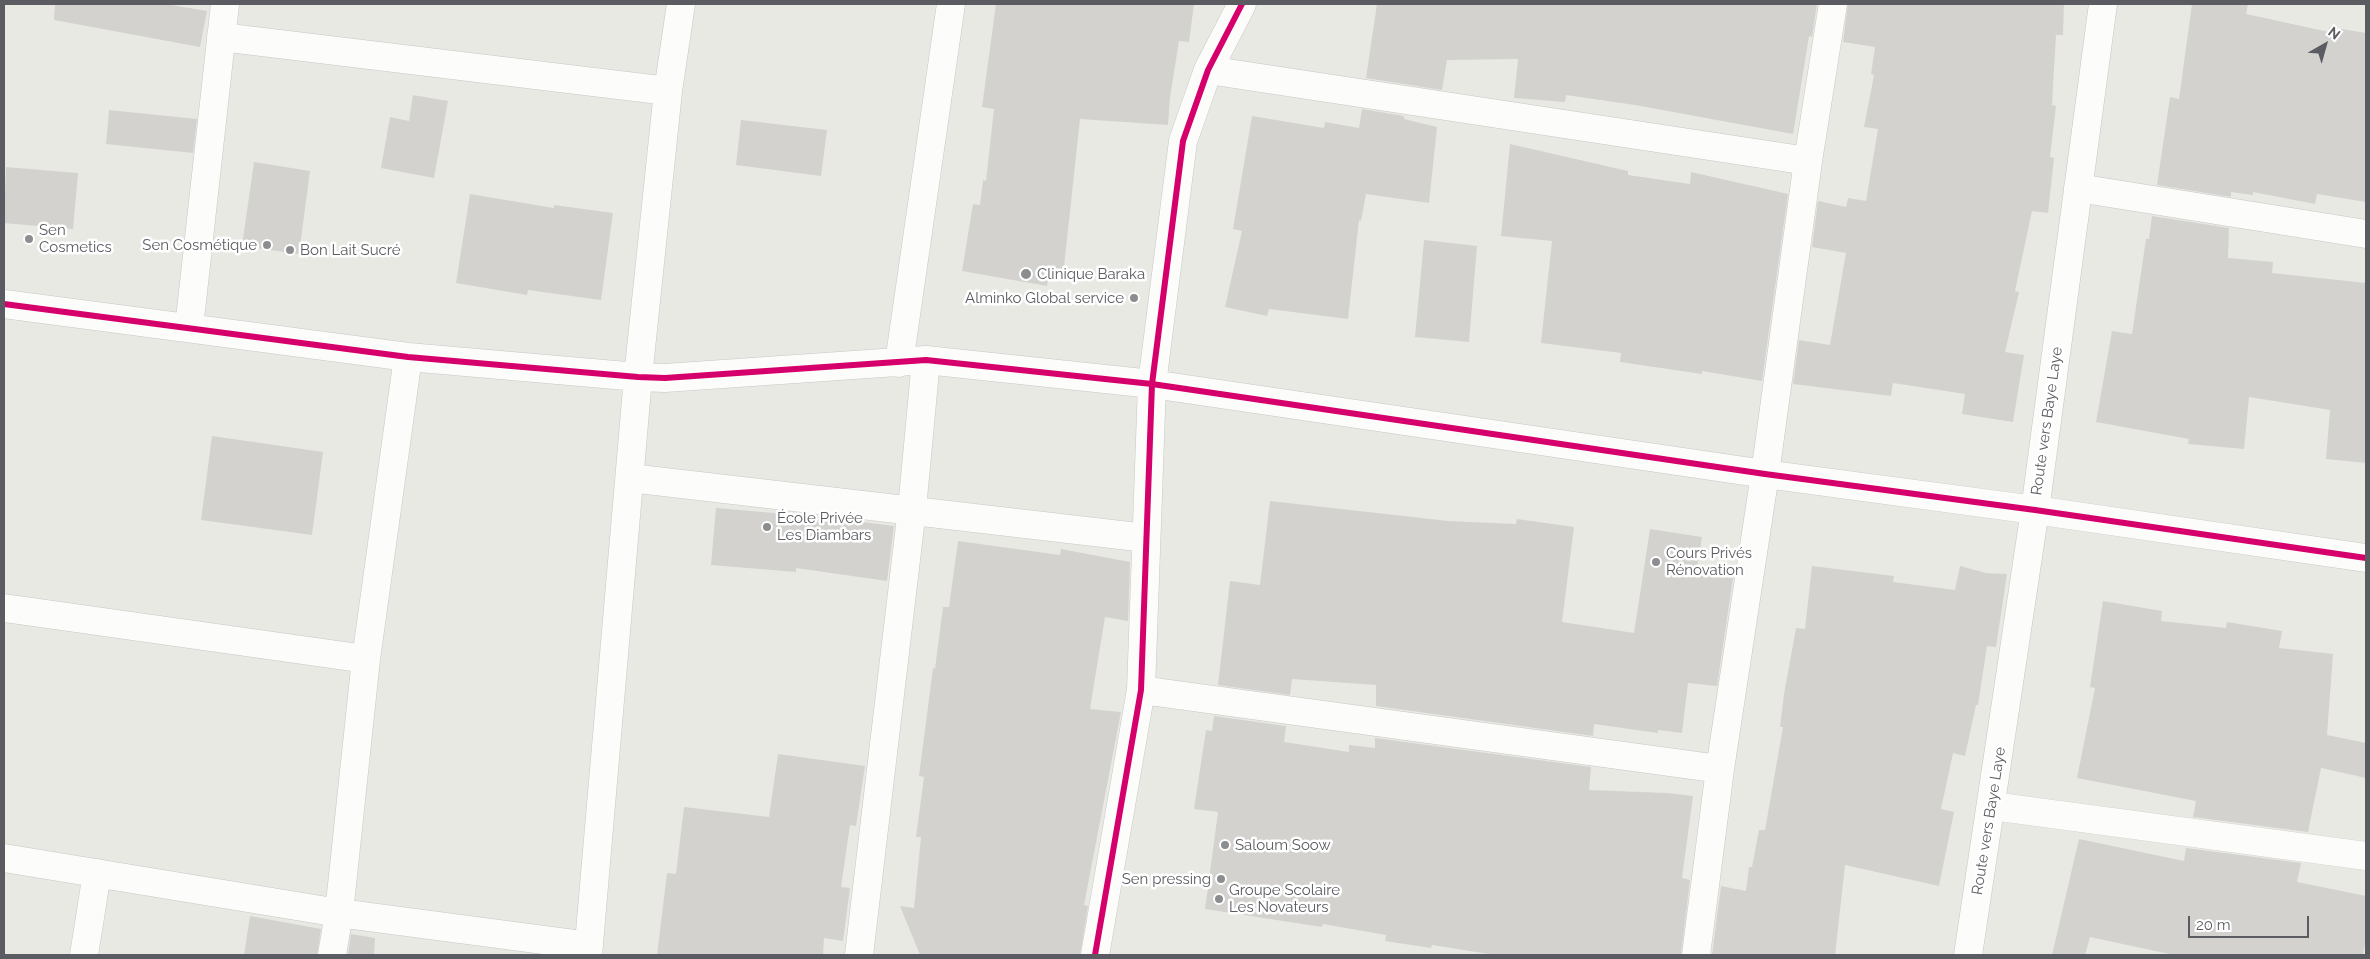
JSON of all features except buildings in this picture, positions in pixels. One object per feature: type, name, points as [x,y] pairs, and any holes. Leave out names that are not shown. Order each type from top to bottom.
[{"type":"street","points":[[189,328],[225,4]]},
{"type":"street","points":[[4,858],[339,913],[588,950],[638,378],[668,91],[681,4]]},
{"type":"street","points":[[899,363],[951,4]]},
{"type":"street","points":[[1097,955],[1141,690],[1152,384],[1183,141],[1208,70],[1242,4]]},
{"type":"street","points":[[1696,955],[1720,769],[1765,474],[1808,161],[1833,4]]},
{"type":"street","name":"Route vers Baye Laye","points":[[1968,955],[1992,806],[2035,510],[2102,4]]},
{"type":"street","points":[[221,37],[668,91]]},
{"type":"street","points":[[1208,70],[1808,161]]},
{"type":"street","points":[[2078,188],[2366,234]]},
{"type":"street","points":[[4,304],[408,357],[638,378],[665,378],[926,360],[1152,384],[1765,474],[2035,510],[2366,558]]},
{"type":"street","points":[[332,955],[339,913],[366,660],[408,357]]},
{"type":"street","points":[[859,955],[912,509],[926,360]]},
{"type":"street","points":[[630,478],[912,509],[1146,538]]},
{"type":"street","points":[[4,608],[366,660]]},
{"type":"street","points":[[1141,690],[1720,769]]},
{"type":"street","points":[[1992,806],[2366,856]]},
{"type":"street","points":[[84,955],[97,873]]},
{"type":"cycle path","points":[[1095,955],[1141,690],[1152,384],[1183,141],[1208,70],[1242,4]]},
{"type":"cycle path","points":[[4,304],[408,357],[638,377],[665,378],[926,360],[1152,384],[1765,474],[2035,510],[2366,558]]},
{"type":"place","name":"Sen Cosmetics","points":[[29,239]]},
{"type":"place","name":"Sen Cosmétique","points":[[267,245]]},
{"type":"place","name":"Bon Lait Sucré","points":[[290,250]]},
{"type":"place","name":"Clinique Baraka","points":[[1026,274]]},
{"type":"place","name":"Alminko Global service","points":[[1134,298]]},
{"type":"place","name":"École Privée Les Diambars","points":[[767,527]]},
{"type":"place","name":"Cours Privés Rénovation","points":[[1656,562]]},
{"type":"place","name":"Saloum Soow","points":[[1225,845]]},
{"type":"place","name":"Sen pressing","points":[[1221,879]]},
{"type":"place","name":"Groupe Scolaire Les Novateurs","points":[[1219,899]]}]
